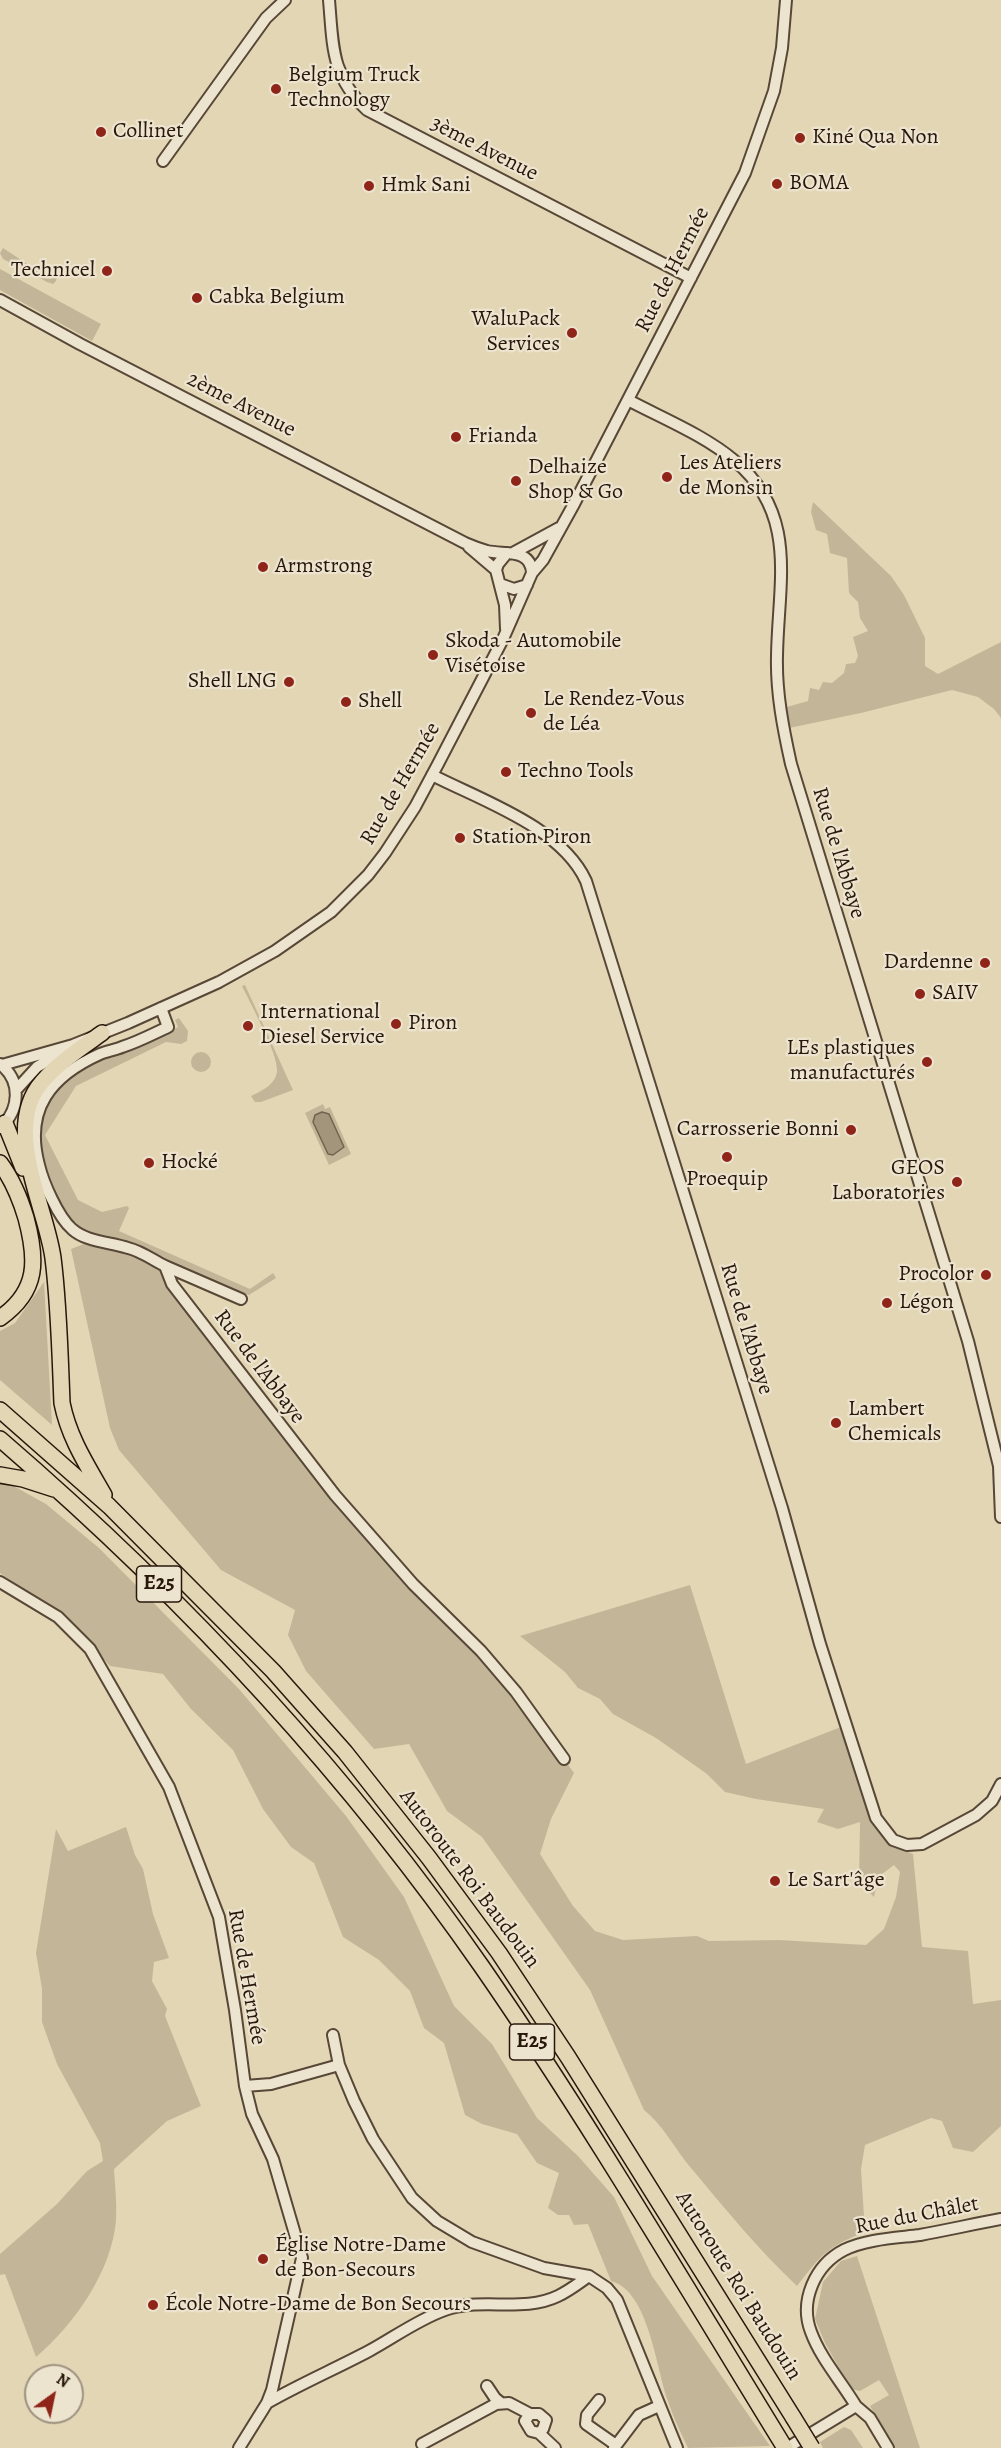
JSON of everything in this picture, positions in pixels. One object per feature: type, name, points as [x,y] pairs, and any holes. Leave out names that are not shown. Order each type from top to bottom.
[{"type":"highway","points":[[102,1033],[60,1064],[40,1084],[30,1104],[25,1136],[27,1154],[52,1256],[65,1421],[81,1456],[110,1506]]},
{"type":"highway","points":[[3,1125],[32,1196],[43,1215]]},
{"type":"highway","points":[[0,1162],[11,1179],[24,1211],[33,1245],[34,1268],[31,1280],[21,1297],[0,1318]]},
{"type":"highway","points":[[0,1178],[24,1211]]},
{"type":"highway","name":"Autoroute Roi Baudouin","points":[[0,1410],[110,1506],[273,1671],[345,1752],[429,1857],[499,1953],[568,2057],[812,2448]]},
{"type":"highway","name":"Autoroute Roi Baudouin","points":[[0,1439],[62,1493],[168,1592],[330,1769],[413,1873],[482,1966],[551,2072],[786,2448]]},
{"type":"highway","points":[[0,1475],[23,1479],[62,1493]]},
{"type":"street","points":[[163,161],[266,18],[285,0]]},
{"type":"street","name":"3ème Avenue","points":[[329,0],[337,69],[349,91],[367,110],[691,278]]},
{"type":"street","name":"Rue de Hermée","points":[[781,0],[784,17]]},
{"type":"street","name":"Rue de Hermée","points":[[3,1125],[14,1108],[16,1090],[10,1075],[1,1064],[73,1045],[219,982],[275,951],[331,912],[368,875],[385,853],[432,776],[506,630],[532,573],[543,560],[746,172],[759,138],[780,66],[786,0]]},
{"type":"street","name":"2ème Avenue","points":[[0,300],[99,354],[465,543],[487,551],[510,553]]},
{"type":"street","name":"Rue de l'Abbaye","points":[[628,400],[701,438],[734,460],[766,497],[776,522],[781,543],[782,566],[777,657],[778,685],[783,728],[791,764],[969,1341],[999,1466],[1001,1517]]},
{"type":"street","points":[[506,630],[505,604],[496,570],[498,564],[510,553],[560,528]]},
{"type":"street","name":"2ème Avenue","points":[[465,543],[496,570]]},
{"type":"street","points":[[510,553],[525,556],[532,573]]},
{"type":"street","points":[[500,584],[514,589],[527,585]]},
{"type":"street","name":"Rue de l'Abbaye","points":[[432,776],[549,837],[570,854],[586,881],[782,1508],[820,1644],[876,1818],[893,1840],[907,1845],[922,1844],[976,1815],[992,1801],[1001,1784]]},
{"type":"street","name":"Rue de l'Abbaye","points":[[161,1008],[168,1027],[102,1053],[60,1077],[50,1088],[42,1103],[34,1133],[35,1150],[42,1176],[72,1230],[94,1240],[130,1248],[241,1299]]},
{"type":"street","name":"Rue de Hermée","points":[[16,1090],[37,1068],[73,1045]]},
{"type":"street","name":"Rue de l'Abbaye","points":[[165,1266],[172,1284],[335,1495],[413,1584],[481,1651],[516,1692],[564,1760]]},
{"type":"street","name":"Rue de Hermée","points":[[0,1582],[58,1617],[90,1649],[169,1787],[219,1917],[245,2086],[252,2114],[273,2159],[302,2258],[267,2403]]},
{"type":"street","points":[[333,2035],[339,2065],[373,2139],[412,2198],[437,2221],[472,2242],[508,2257],[544,2268],[589,2277],[607,2288],[617,2300],[677,2448]]},
{"type":"street","points":[[245,2086],[271,2084],[339,2065]]},
{"type":"street","name":"Rue du Châlet","points":[[888,2448],[870,2418],[856,2406],[820,2352],[810,2331],[807,2303],[811,2286],[828,2261],[844,2250],[867,2243],[1001,2219]]},
{"type":"street","points":[[239,2448],[267,2403],[445,2310],[464,2305],[532,2303],[558,2296],[589,2277]]},
{"type":"street","points":[[273,2383],[279,2388],[290,2389]]},
{"type":"street","points":[[487,2386],[501,2403]]},
{"type":"street","points":[[599,2400],[586,2415],[586,2424],[615,2447],[639,2415],[659,2406]]},
{"type":"street","points":[[422,2444],[501,2403],[509,2403],[530,2414],[525,2421],[527,2426],[531,2431],[539,2433],[555,2448]]},
{"type":"street","points":[[786,2448],[856,2406]]},
{"type":"shaded area","points":[[3,248],[50,279],[57,276],[56,281],[53,284],[47,282],[3,259],[0,253]]},
{"type":"shaded area","points":[[0,269],[101,324],[92,341],[0,290]]},
{"type":"shaded area","points":[[813,502],[891,576],[904,595],[925,638],[925,666],[938,674],[1001,642],[1001,718],[994,709],[978,697],[952,690],[789,728],[787,707],[808,701],[810,688],[819,690],[823,682],[832,683],[844,673],[846,664],[855,663],[858,656],[853,637],[868,631],[860,618],[858,602],[849,593],[847,558],[830,553],[827,534],[816,530],[811,512]]},
{"type":"shaded area","points":[[245,985],[293,1090],[261,1102],[255,1102],[251,1096],[274,1080],[277,1071],[276,1063],[269,1041],[242,986]]},
{"type":"shaded area","points":[[179,1018],[188,1031],[187,1041],[181,1044],[166,1042],[76,1086],[45,1135],[78,1200],[102,1212],[127,1206],[129,1208],[119,1231],[250,1289],[273,1273],[276,1278],[249,1295],[236,1292],[129,1243],[98,1237],[84,1230],[63,1212],[42,1161],[39,1138],[42,1116],[50,1098],[60,1084],[73,1073],[103,1058],[117,1056],[178,1027],[175,1020]]},
{"type":"shaded area","points":[[197,1052],[205,1052],[211,1058],[211,1066],[205,1072],[197,1072],[191,1066],[191,1058]]},
{"type":"shaded area","points":[[323,1104],[325,1109],[330,1107],[351,1154],[329,1165],[305,1113]]},
{"type":"shaded area","points":[[322,1112],[329,1114],[344,1147],[333,1155],[328,1154],[313,1122],[315,1115]]},
{"type":"shaded area","points":[[89,1242],[128,1251],[167,1273],[335,1495],[516,1692],[574,1773],[551,1819],[540,1854],[573,1906],[595,1931],[623,1940],[697,1936],[709,1941],[779,1940],[866,1945],[884,1929],[896,1897],[900,1872],[894,1865],[878,1877],[874,1897],[859,1881],[860,1822],[838,1829],[817,1822],[824,1809],[725,1792],[707,1774],[656,1738],[613,1714],[600,1699],[578,1688],[565,1672],[520,1636],[690,1585],[746,1764],[841,1727],[871,1822],[889,1841],[913,1854],[922,1947],[968,1951],[973,2004],[1001,2000],[1001,2126],[973,2152],[953,2148],[942,2121],[931,2118],[865,2145],[861,2169],[865,2232],[833,2247],[813,2266],[797,2286],[742,2229],[644,2110],[590,1990],[482,1837],[447,1811],[409,1744],[374,1749],[306,1671],[288,1635],[295,1610],[221,1570],[119,1450],[110,1428],[71,1249]]},
{"type":"shaded area","points":[[44,1282],[52,1425],[0,1380],[0,1331],[15,1323]]},
{"type":"shaded area","points":[[0,1484],[10,1484],[46,1504],[99,1548],[239,1689],[346,1816],[404,1897],[454,2006],[492,2044],[537,2118],[578,2156],[614,2197],[652,2276],[770,2446],[688,2448],[670,2407],[643,2315],[634,2299],[624,2288],[611,2281],[588,2224],[574,2225],[569,2215],[558,2215],[548,2208],[559,2173],[537,2163],[517,2134],[482,2124],[465,2115],[444,2043],[424,2028],[410,1991],[379,1960],[343,1937],[314,1863],[291,1847],[263,1809],[233,1750],[191,1709],[163,1674],[110,1666],[68,1620],[0,1573]]},
{"type":"shaded area","points":[[126,1827],[135,1855],[143,1869],[153,1914],[169,1958],[154,1962],[152,1981],[167,2009],[165,2016],[201,2106],[167,2121],[114,2169],[116,2220],[107,2258],[89,2296],[77,2313],[36,2357],[5,2274],[0,2275],[0,2254],[57,2204],[87,2171],[103,2161],[100,2143],[57,2064],[42,2022],[42,1989],[36,1953],[56,1829],[68,1851]]},
{"type":"shaded area","points":[[857,2256],[920,2448],[894,2448],[870,2406],[889,2395],[879,2380],[860,2391],[851,2389],[825,2343],[815,2319],[823,2282],[841,2261]]},
{"type":"shaded area","points":[[844,2427],[851,2430],[863,2448],[823,2448],[820,2442]]},
{"type":"place","name":"Belgium Truck Technology","points":[[276,89]]},
{"type":"place","name":"Collinet","points":[[101,132]]},
{"type":"place","name":"Kiné Qua Non","points":[[800,138]]},
{"type":"place","name":"BOMA","points":[[777,184]]},
{"type":"place","name":"Hmk Sani","points":[[369,186]]},
{"type":"place","name":"Technicel","points":[[107,271]]},
{"type":"place","name":"Cabka Belgium","points":[[197,298]]},
{"type":"place","name":"WaluPack Services","points":[[572,333]]},
{"type":"place","name":"Frianda","points":[[456,437]]},
{"type":"place","name":"Les Ateliers de Monsin","points":[[667,477]]},
{"type":"place","name":"Delhaize Shop & Go","points":[[516,481]]},
{"type":"place","name":"Armstrong","points":[[263,567]]},
{"type":"place","name":"Skoda - Automobile Visétoise","points":[[433,655]]},
{"type":"place","name":"Shell LNG","points":[[289,682]]},
{"type":"place","name":"Shell","points":[[346,702]]},
{"type":"place","name":"Le Rendez-Vous de Léa","points":[[531,713]]},
{"type":"place","name":"Techno Tools","points":[[506,772]]},
{"type":"place","name":"Station Piron","points":[[460,838]]},
{"type":"place","name":"Dardenne","points":[[985,963]]},
{"type":"place","name":"SAIV","points":[[920,994]]},
{"type":"place","name":"Piron","points":[[396,1024]]},
{"type":"place","name":"International Diesel Service","points":[[248,1026]]},
{"type":"place","name":"LEs plastiques manufacturés","points":[[927,1062]]},
{"type":"place","name":"Carrosserie Bonni","points":[[851,1130]]},
{"type":"place","name":"Proequip","points":[[727,1157]]},
{"type":"place","name":"Hocké","points":[[149,1163]]},
{"type":"place","name":"GEOS Laboratories","points":[[957,1182]]},
{"type":"place","name":"Procolor","points":[[986,1275]]},
{"type":"place","name":"Légon","points":[[887,1303]]},
{"type":"place","name":"Lambert Chemicals","points":[[836,1423]]},
{"type":"place","name":"Le Sart'âge","points":[[775,1881]]},
{"type":"place","name":"Église Notre-Dame de Bon-Secours","points":[[263,2259]]},
{"type":"place","name":"École Notre-Dame de Bon Secours","points":[[153,2305]]}]
